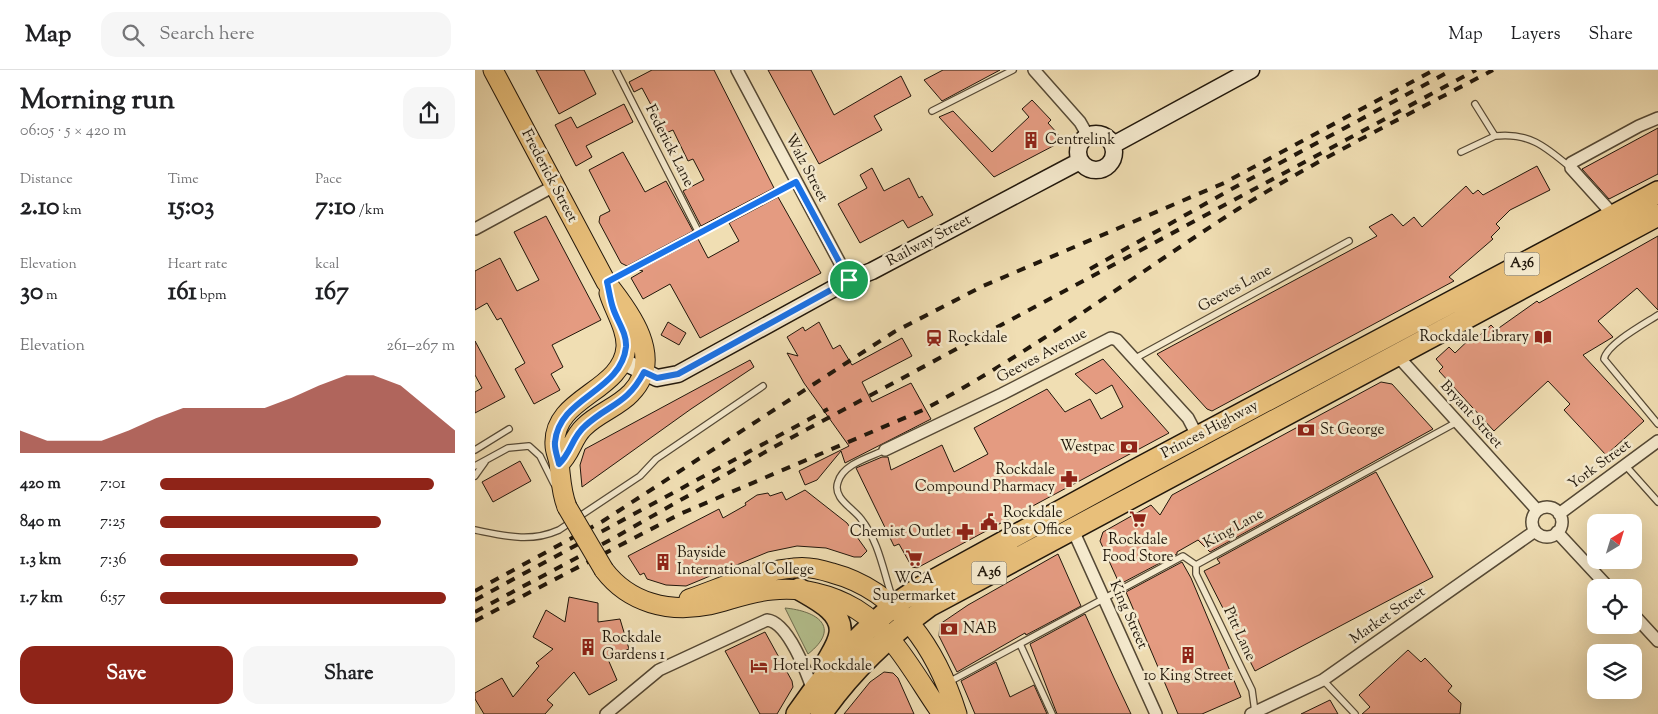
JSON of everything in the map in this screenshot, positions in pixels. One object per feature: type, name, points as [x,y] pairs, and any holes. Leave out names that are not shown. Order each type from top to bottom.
[{"type":"highway","name":"Princes Highway","points":[[821,714],[856,670],[908,621],[929,606],[1208,456],[1391,346],[1621,223],[1658,192]]},
{"type":"highway","name":"Princes Highway","points":[[1621,223],[1658,215]]},
{"type":"highway","name":"Princes Highway","points":[[797,714],[813,691],[874,622],[894,604],[918,589],[1198,437],[1391,346]]},
{"type":"highway","points":[[799,589],[821,602],[832,612],[840,631],[813,691]]},
{"type":"main road","name":"Frederick Street","points":[[493,70],[607,282],[629,310],[645,349],[644,372]]},
{"type":"main road","name":"Frederick Street","points":[[607,282],[613,309],[623,331],[626,347],[622,361]]},
{"type":"main road","points":[[622,361],[604,384],[569,410],[559,426],[554,443],[559,464],[560,487],[567,507],[604,570],[620,588],[631,596],[654,604],[667,606],[697,607],[759,592],[799,589],[839,600],[855,608],[874,622],[889,639],[943,713]]},
{"type":"main road","points":[[559,464],[568,456],[581,430],[632,393],[644,372]]},
{"type":"main road","points":[[667,606],[753,575],[796,567],[841,575],[865,586],[894,604],[908,621],[934,659],[945,684],[943,713]]},
{"type":"street","name":"Walz Street","points":[[737,70],[849,280]]},
{"type":"street","points":[[1034,70],[1080,122],[1088,136]]},
{"type":"street","points":[[1113,145],[1251,70]]},
{"type":"street","points":[[1621,223],[1571,168],[1571,163],[1639,126],[1658,118]]},
{"type":"street","points":[[1100,134],[1105,136],[1113,145],[1114,157],[1107,167],[1101,170],[1089,169],[1080,161],[1078,155],[1080,144],[1088,136],[1100,134]]},
{"type":"street","name":"Railway Street","points":[[622,361],[657,378],[678,374],[849,280],[872,271],[1080,161]]},
{"type":"street","points":[[475,229],[554,186]]},
{"type":"street","name":"Geeves Avenue","points":[[885,450],[1003,394],[1109,338],[1117,340],[1187,418],[1208,456]]},
{"type":"street","name":"Bryant Street","points":[[1391,346],[1537,510]]},
{"type":"street","name":"York Street","points":[[1559,514],[1658,441]]},
{"type":"street","points":[[1547,507],[1559,514],[1561,523],[1557,532],[1544,536],[1535,531],[1532,522],[1537,510],[1547,507]]},
{"type":"street","name":"King Street","points":[[1073,528],[1156,714]]},
{"type":"street","name":"Market Street","points":[[1254,713],[1323,680],[1535,531]]},
{"type":"street","points":[[1557,532],[1601,579]]},
{"type":"street","points":[[606,714],[659,670],[767,620],[773,621],[783,629],[806,672],[813,691]]},
{"type":"street","points":[[1642,624],[1658,641]]},
{"type":"lane","name":"Federick Lane","points":[[616,70],[699,233]]},
{"type":"lane","points":[[932,111],[1013,70]]},
{"type":"lane","points":[[1475,104],[1495,136]]},
{"type":"lane","points":[[1461,152],[1495,136],[1519,136],[1539,142],[1571,168]]},
{"type":"lane","points":[[607,282],[796,182]]},
{"type":"lane","name":"Geeves Lane","points":[[1135,359],[1349,241]]},
{"type":"lane","points":[[1658,315],[1613,346],[1605,353],[1604,359],[1658,424]]},
{"type":"lane","points":[[475,530],[521,539],[547,536],[640,476],[656,459],[763,386]]},
{"type":"lane","name":"King Lane","points":[[945,684],[1183,556],[1196,565],[1457,422]]},
{"type":"lane","points":[[475,450],[509,429]]},
{"type":"lane","points":[[475,466],[508,448],[529,446],[540,456],[567,507]]},
{"type":"lane","name":"Geeves Avenue","points":[[885,450],[847,469],[837,482],[837,492],[861,518],[871,535],[884,565],[894,604]]},
{"type":"lane","points":[[475,476],[489,459]]},
{"type":"lane","points":[[1625,465],[1658,502]]},
{"type":"lane","name":"Pitt Lane","points":[[1196,565],[1196,574],[1252,690],[1254,713]]},
{"type":"lane","points":[[1020,644],[1052,714]]},
{"type":"lane","points":[[1323,680],[1355,714]]},
{"type":"green space","points":[[785,608],[807,613],[815,617],[824,628],[823,636],[808,654]]},
{"type":"building","points":[[536,70],[584,70],[596,94],[559,114]]},
{"type":"building","points":[[652,70],[714,70],[774,188],[701,226],[683,191],[704,180],[693,159],[688,161],[673,130],[666,133],[642,88],[634,92],[629,82]]},
{"type":"building","points":[[768,70],[811,70],[834,115],[901,76],[911,96],[874,116],[882,130],[819,164]]},
{"type":"building","points":[[943,70],[1000,70],[942,101],[924,80]]},
{"type":"building","name":"Centrelink","points":[[1032,100],[1051,120],[1048,123],[1058,134],[1055,145],[994,177],[939,117],[953,111],[992,152],[1029,117],[1022,109]]},
{"type":"building","points":[[624,104],[633,122],[586,146],[592,157],[576,166],[555,125],[571,117],[577,128]]},
{"type":"building","points":[[1658,128],[1658,174],[1609,199],[1582,169]]},
{"type":"building","points":[[623,152],[645,192],[666,181],[693,231],[627,266],[621,263],[599,222],[600,216],[610,211],[589,170]]},
{"type":"building","points":[[1537,166],[1550,190],[1510,210],[1496,224],[1500,228],[1491,237],[1493,239],[1449,277],[1454,281],[1212,411],[1207,409],[1157,354],[1377,236],[1369,227],[1392,214],[1403,226],[1414,217],[1422,227],[1466,186],[1473,194],[1478,190],[1483,195]]},
{"type":"building","points":[[872,168],[884,191],[909,178],[919,198],[922,196],[933,215],[908,228],[903,220],[860,243],[838,204],[867,188],[860,175]]},
{"type":"building","points":[[778,197],[821,273],[700,338],[670,284],[643,299],[631,278],[643,271],[639,270],[698,239],[708,258],[739,241],[729,223]]},
{"type":"building","points":[[546,216],[601,320],[552,345],[563,367],[551,374],[560,390],[534,404],[515,369],[525,363],[501,318],[497,320],[487,303],[475,310],[475,271],[500,258],[517,291],[539,280],[514,232]]},
{"type":"building","points":[[1658,236],[1658,310],[1637,288],[1598,321],[1613,337],[1583,355],[1644,421],[1606,455],[1564,410],[1570,404],[1548,381],[1494,431],[1439,371],[1443,367],[1436,359],[1449,347],[1455,353],[1477,332],[1480,335],[1491,325],[1496,330],[1537,301],[1539,303]]},
{"type":"building","points":[[668,322],[686,333],[679,345],[661,335]]},
{"type":"building","points":[[819,322],[833,349],[840,345],[852,365],[902,338],[912,356],[862,382],[872,402],[911,383],[931,419],[845,463],[841,451],[817,480],[805,485],[799,471],[849,446],[804,383],[787,353],[798,356],[787,337],[803,327],[805,331]]},
{"type":"building","points":[[475,341],[505,397],[475,413],[475,392],[482,388],[475,375]]},
{"type":"building","points":[[1103,359],[1169,433],[917,568],[912,567],[899,544],[894,546],[856,468],[882,457],[888,457],[891,470],[942,445],[954,472],[988,454],[974,428],[1047,389],[1065,412],[1090,399],[1101,419],[1123,407],[1112,385],[1096,394],[1075,374]]},
{"type":"building","points":[[750,360],[754,367],[691,409],[582,487],[580,465],[585,449]]},
{"type":"building","points":[[1381,382],[1392,384],[1433,429],[1210,552],[1198,540],[1177,552],[1177,554],[1119,583],[1100,541],[1103,532],[1151,505],[1160,515],[1172,495]]},
{"type":"building","points":[[520,461],[531,481],[493,502],[482,482]]},
{"type":"building","points":[[1376,472],[1433,577],[1255,671],[1204,571],[1220,563],[1217,559]]},
{"type":"building","points":[[805,490],[847,523],[867,551],[861,557],[854,557],[826,548],[797,546],[768,552],[686,586],[666,585],[647,579],[644,573],[640,575],[628,556],[719,509],[723,518],[746,505],[745,503],[757,495],[768,493],[770,496],[782,492],[786,500]]},
{"type":"building","points":[[1058,554],[1081,606],[1026,635],[1025,633],[957,672],[939,636],[940,624],[968,605]]},
{"type":"building","points":[[1182,562],[1191,578],[1241,697],[1202,714],[1178,714],[1126,592]]},
{"type":"building","name":"Rockdale Gardens 1","points":[[569,597],[598,603],[598,622],[620,619],[629,649],[607,657],[617,680],[589,695],[574,672],[547,700],[553,705],[545,714],[484,714],[475,699],[475,693],[502,678],[513,697],[539,666],[536,663],[553,649],[533,637],[546,610],[565,622]]},
{"type":"building","points":[[1085,614],[1131,714],[1057,714],[1030,644]]},
{"type":"building","name":"Hotel Rockdale","points":[[765,632],[792,681],[793,687],[777,714],[760,714],[725,651]]},
{"type":"building","points":[[1408,650],[1421,662],[1425,658],[1452,686],[1448,691],[1461,703],[1460,714],[1362,714],[1370,707],[1359,695]]},
{"type":"building","points":[[996,662],[1010,697],[1034,685],[1047,714],[975,714],[961,681]]},
{"type":"building","points":[[884,672],[893,673],[898,678],[914,714],[844,714],[870,682]]},
{"type":"building","points":[[1330,700],[1338,714],[1301,714]]},
{"type":"railway","points":[[475,591],[603,521],[894,332],[983,286],[1224,183],[1434,70]]},
{"type":"railway","points":[[1090,269],[1228,191],[1452,70]]},
{"type":"railway","points":[[475,612],[612,539],[774,447],[1476,70]]},
{"type":"railway","points":[[475,621],[680,514],[923,410],[1044,338],[1199,234],[1269,190],[1364,137],[1493,70]]},
{"type":"railway","points":[[475,600],[828,409]]},
{"type":"place","name":"Centrelink","points":[[1031,140]]},
{"type":"place","name":"Rockdale Library","points":[[1543,337]]},
{"type":"place","name":"Rockdale","points":[[934,338]]},
{"type":"place","name":"St George","points":[[1306,430]]},
{"type":"place","name":"Westpac","points":[[1129,447]]},
{"type":"place","name":"Rockdale Compound Pharmacy","points":[[1069,479]]},
{"type":"place","name":"Rockdale Food Store","points":[[1138,519]]},
{"type":"place","name":"Rockdale Post Office","points":[[989,522]]},
{"type":"place","name":"Chemist Outlet","points":[[965,532]]},
{"type":"place","name":"WCA Supermarket","points":[[914,558]]},
{"type":"place","name":"Bayside International College","points":[[663,562]]},
{"type":"place","name":"NAB","points":[[949,629]]},
{"type":"place","name":"Rockdale Gardens 1","points":[[588,647]]},
{"type":"place","name":"10 King Street","points":[[1188,655]]},
{"type":"place","name":"Hotel Rockdale","points":[[759,666]]},
{"type":"route","points":[[796,182],[849,280],[678,374],[667,378],[657,378],[644,372],[632,393],[592,420],[577,434],[568,456],[559,464],[554,443],[559,426],[569,410],[604,384],[614,373],[622,361],[626,347],[623,331],[613,309],[607,282],[796,182]]}]
